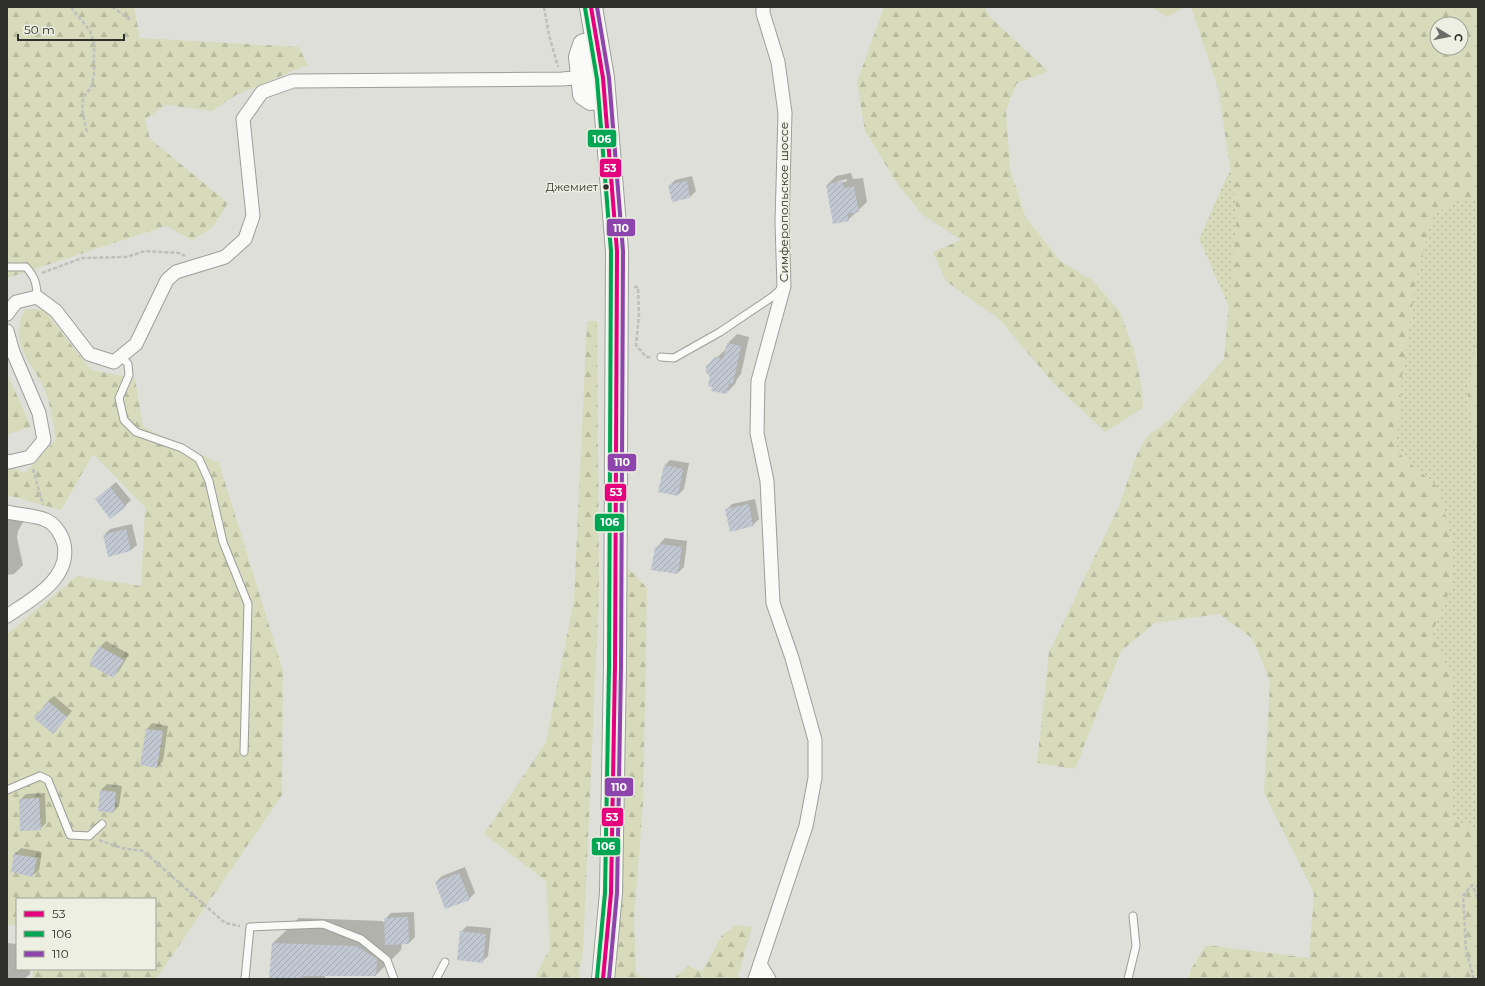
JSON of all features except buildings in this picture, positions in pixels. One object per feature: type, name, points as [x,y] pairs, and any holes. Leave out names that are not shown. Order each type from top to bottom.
[{"type":"highway","points":[[579,7],[603,78],[617,251],[615,666],[611,885],[603,979]]},
{"type":"highway","points":[[591,7],[590,39],[582,78],[600,123],[606,129]]},
{"type":"highway","points":[[582,78],[591,99],[605,251],[605,664],[600,890],[592,979]]},
{"type":"street","name":"Симферопольское шоссе","points":[[755,979],[806,826],[815,778],[815,740],[792,658],[773,603],[767,481],[757,433],[758,381],[784,286],[782,222],[785,113],[778,62],[763,13],[763,7]]},
{"type":"street","points":[[7,314],[16,302],[37,297],[56,311],[89,354],[114,362],[136,344],[167,280],[176,272],[225,257],[245,239],[253,216],[243,119],[262,92],[293,81],[582,78]]},
{"type":"street","points":[[7,331],[13,352],[39,413],[44,440],[30,457],[9,462],[7,461]]},
{"type":"street","points":[[7,512],[47,520],[63,535],[66,554],[57,577],[40,593],[7,616]]},
{"type":"street","points":[[760,964],[770,979]]},
{"type":"lane","points":[[7,267],[26,267],[34,276],[37,286],[37,297]]},
{"type":"lane","points":[[661,357],[674,358],[720,332],[772,297],[784,286]]},
{"type":"lane","points":[[121,356],[128,364],[129,375],[119,398],[124,420],[136,432],[182,448],[199,459],[210,481],[223,542],[248,604],[244,752]]},
{"type":"lane","points":[[7,790],[40,776],[48,780],[70,835],[89,836],[102,824]]},
{"type":"lane","points":[[1128,979],[1136,946],[1133,916]]},
{"type":"lane","points":[[245,979],[250,927],[323,924],[361,939],[387,960],[394,979]]},
{"type":"lane","points":[[436,979],[445,962]]},
{"type":"path","points":[[71,7],[90,31],[94,43],[94,74],[91,88],[83,96],[82,110],[87,132]]},
{"type":"path","points":[[112,7],[131,20]]},
{"type":"path","points":[[544,7],[548,35],[582,78]]},
{"type":"path","points":[[34,276],[82,258],[126,257],[145,250],[179,253],[206,264]]},
{"type":"path","points":[[617,285],[638,287],[639,315],[636,345],[646,357],[661,357]]},
{"type":"path","points":[[30,457],[47,520]]},
{"type":"path","points":[[89,836],[121,848],[143,850],[225,923],[242,926]]},
{"type":"path","points":[[1474,979],[1466,950],[1463,896],[1472,885],[1478,898]]},
{"type":"green space","points":[[7,7],[134,7],[140,38],[299,47],[307,65],[236,95],[212,111],[166,105],[145,119],[150,139],[228,203],[213,227],[192,240],[166,226],[7,278]]},
{"type":"green space","points":[[884,7],[985,7],[990,17],[1048,71],[1016,84],[1006,111],[1010,169],[1025,216],[1060,261],[1092,280],[1120,312],[1134,350],[1142,388],[1143,408],[1105,432],[1054,384],[1000,320],[946,281],[933,252],[961,240],[923,215],[899,186],[865,131],[857,82]]},
{"type":"green space","points":[[1152,7],[1186,7],[1167,17]]},
{"type":"green space","points":[[1191,7],[1478,7],[1478,200],[1465,198],[1433,215],[1416,281],[1402,377],[1396,451],[1438,487],[1451,537],[1452,585],[1432,633],[1453,679],[1453,821],[1478,830],[1478,979],[1190,979],[1190,971],[1206,945],[1309,958],[1314,893],[1264,793],[1270,682],[1253,639],[1219,614],[1155,623],[1121,651],[1075,769],[1037,763],[1049,652],[1119,506],[1137,454],[1148,435],[1169,420],[1224,359],[1237,213],[1218,88]]},
{"type":"green space","points":[[1303,7],[1478,7],[1478,979],[1411,718],[1199,239]]},
{"type":"green space","points":[[25,309],[44,310],[91,370],[135,378],[143,427],[219,463],[283,671],[282,795],[156,979],[32,979],[33,970],[156,970],[156,898],[16,898],[16,926],[7,924],[7,634],[77,576],[141,586],[145,507],[93,454],[61,510],[7,495],[7,465],[25,473],[56,439],[51,410],[46,393],[20,343],[20,322]]},
{"type":"green space","points":[[587,321],[597,321],[599,592],[583,951],[578,979],[534,979],[550,948],[546,881],[484,834],[546,742],[574,599]]},
{"type":"green space","points":[[1478,326],[1478,469],[1468,395]]},
{"type":"green space","points":[[7,373],[31,427],[7,434]]},
{"type":"green space","points":[[628,568],[647,588],[643,803],[634,918],[636,974],[645,979],[609,979],[615,920]]},
{"type":"green space","points":[[736,925],[752,927],[737,979],[673,979],[688,966],[702,972],[722,935]]},
{"type":"transit line","name":"53","points":[[591,7],[603,78],[617,251],[615,666],[611,893],[603,979]]},
{"type":"transit line","name":"110","points":[[597,7],[609,78],[623,251],[621,666],[617,893],[609,979]]},
{"type":"transit line","name":"106","points":[[585,8],[597,79],[611,251],[609,666],[605,893],[597,978]]},
{"type":"place","name":"Джемиет","points":[[606,187]]}]
